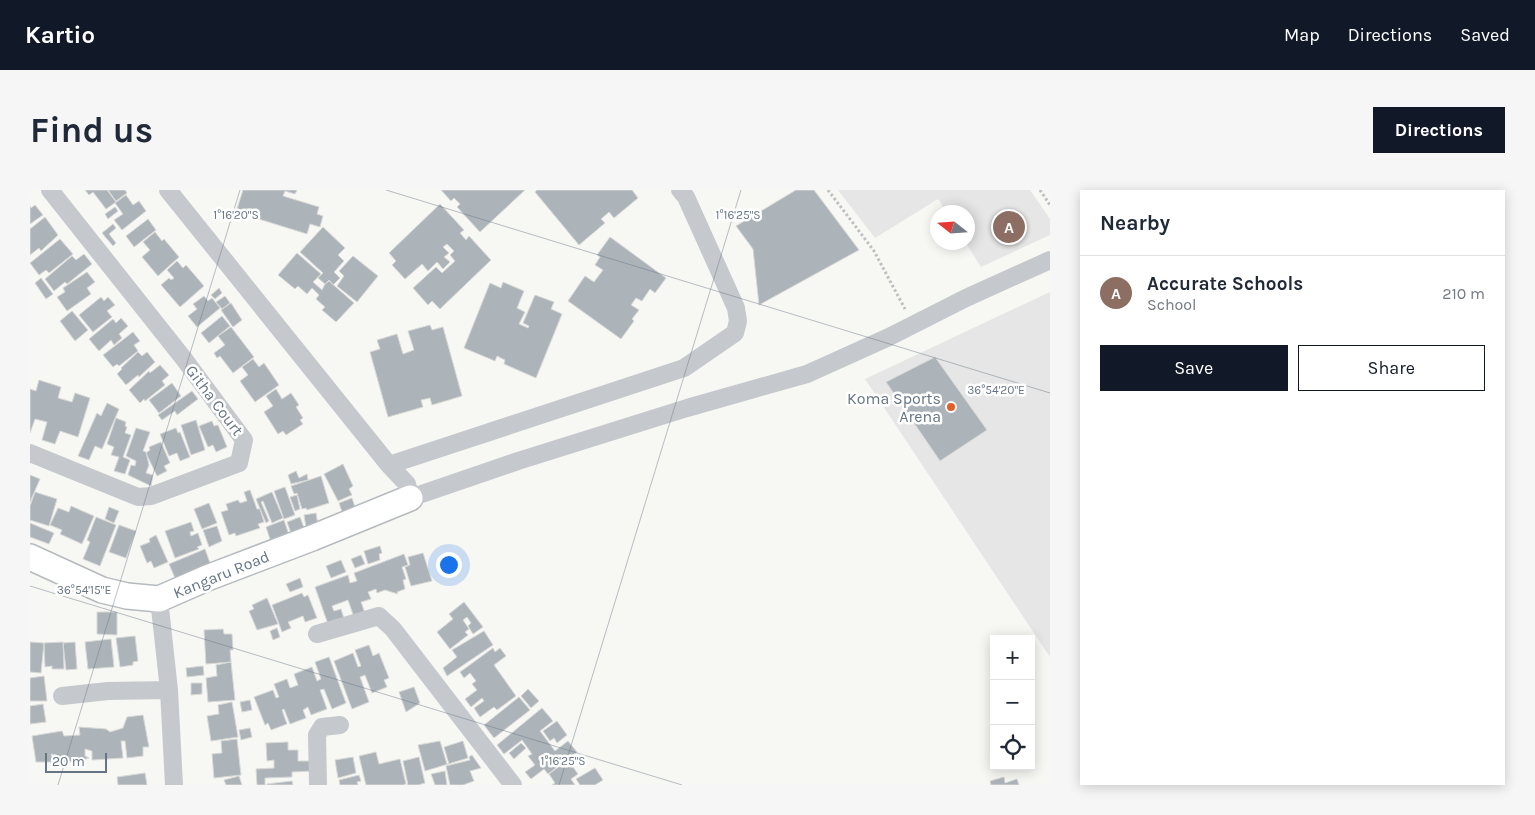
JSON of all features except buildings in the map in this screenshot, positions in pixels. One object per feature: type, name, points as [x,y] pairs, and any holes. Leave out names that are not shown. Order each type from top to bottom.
[{"type":"street","name":"Githa Court","points":[[30,453],[138,497],[150,496],[239,462],[244,440],[184,359],[50,190]]},
{"type":"street","points":[[168,190],[389,465],[407,484],[410,498],[528,458],[687,408],[807,374],[1050,260]]},
{"type":"street","points":[[389,465],[684,368],[735,333],[738,321],[736,308],[686,197],[680,190]]},
{"type":"street","name":"Kangaru Road","points":[[30,557],[102,590],[127,596],[159,599],[207,578],[410,498]]},
{"type":"street","points":[[159,599],[169,690],[174,785]]},
{"type":"street","points":[[317,634],[380,616],[393,630],[513,785]]},
{"type":"street","points":[[62,696],[108,691],[169,690]]},
{"type":"street","points":[[318,785],[317,734],[322,727],[340,725]]},
{"type":"path","points":[[828,190],[874,251],[913,325]]},
{"type":"path","points":[[1040,190],[1050,205]]},
{"type":"shaded area","points":[[838,190],[1030,190],[1050,219],[1050,235],[981,267],[970,250],[975,250],[975,205],[942,205],[938,199],[875,238]]},
{"type":"shaded area","points":[[1050,292],[1050,657],[865,379]]},
{"type":"place","name":"Accurate Schools","points":[[1009,227]]},
{"type":"place","name":"Koma Sports Arena","points":[[951,407]]}]
